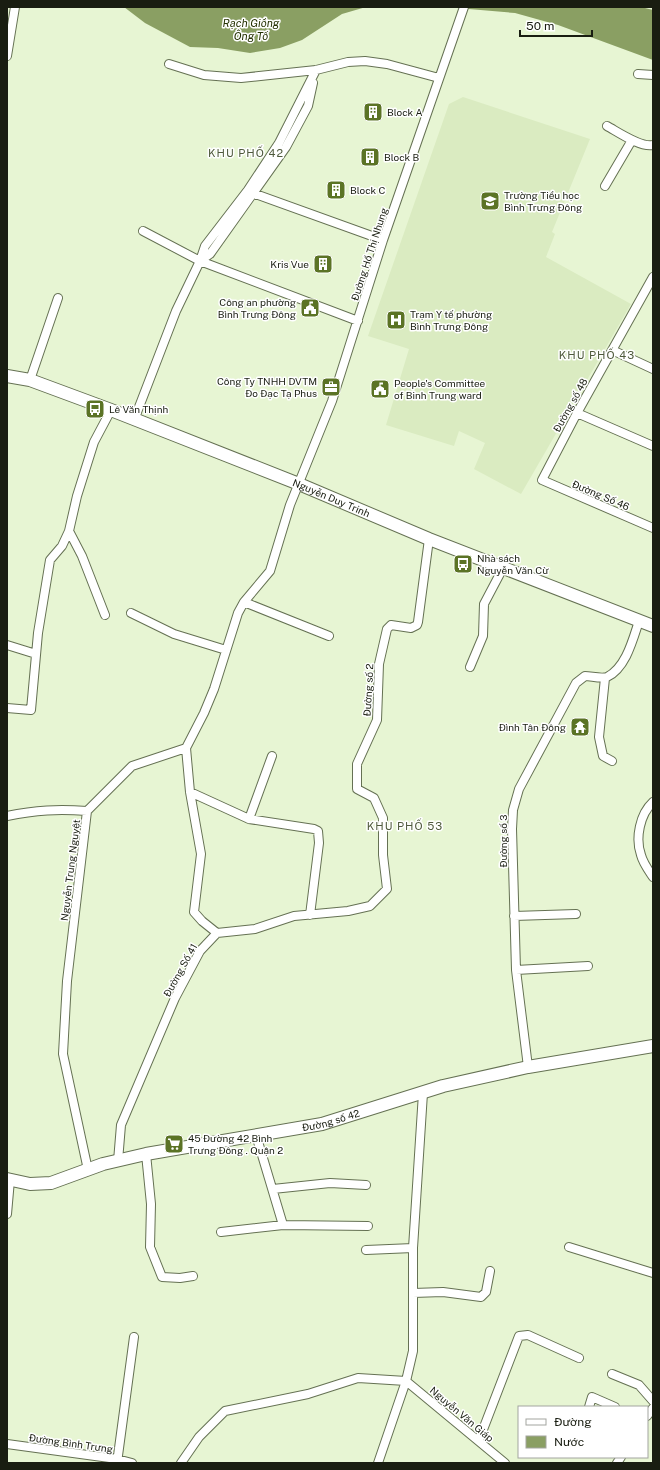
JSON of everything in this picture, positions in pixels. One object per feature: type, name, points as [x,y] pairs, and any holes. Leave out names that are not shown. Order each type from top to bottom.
[{"type":"main road","name":"Nguyễn Duy Trinh","points":[[7,376],[30,380],[111,410],[299,484],[429,539],[653,626]]},
{"type":"main road","name":"Đường số 42","points":[[8,1180],[30,1184],[51,1184],[88,1170],[146,1154],[322,1124],[443,1086],[528,1067],[653,1046]]},
{"type":"street","points":[[7,56],[15,7]]},
{"type":"street","name":"Đường Hồ Thị Nhung","points":[[299,484],[332,401],[383,240],[464,7]]},
{"type":"street","points":[[169,64],[204,75],[241,78],[316,70],[337,64],[365,61],[387,64],[439,78]]},
{"type":"street","points":[[134,420],[176,311],[200,261],[210,254],[308,106],[316,70]]},
{"type":"street","points":[[638,74],[653,75]]},
{"type":"street","points":[[607,126],[632,140],[650,146],[653,145]]},
{"type":"street","points":[[606,186],[632,140]]},
{"type":"street","points":[[251,192],[383,240]]},
{"type":"street","points":[[143,231],[200,261],[358,321]]},
{"type":"street","name":"Đường số 48","points":[[542,480],[612,350],[652,282]]},
{"type":"street","points":[[30,380],[58,298]]},
{"type":"street","points":[[612,350],[653,369]]},
{"type":"street","points":[[7,708],[31,710],[36,654],[50,560],[62,546],[69,531],[77,496],[94,442],[111,410]]},
{"type":"street","points":[[577,413],[653,446]]},
{"type":"street","name":"Đường Số 46","points":[[542,480],[653,528]]},
{"type":"street","points":[[217,933],[202,921],[194,912],[201,854],[190,792],[186,748],[204,714],[214,689],[238,613],[244,602],[270,571],[290,505],[299,484]]},
{"type":"street","points":[[69,531],[82,556],[105,615]]},
{"type":"street","name":"Đường số 2","points":[[217,933],[255,929],[294,916],[348,911],[370,906],[387,889],[383,855],[383,818],[374,798],[357,789],[358,764],[377,720],[379,664],[387,630],[392,625],[411,628],[417,625],[418,622],[429,539]]},
{"type":"street","points":[[470,667],[483,636],[484,604],[503,568]]},
{"type":"street","points":[[244,602],[329,636]]},
{"type":"street","points":[[131,613],[174,634],[226,650]]},
{"type":"street","points":[[612,761],[602,756],[599,737],[605,678],[614,672],[624,660],[639,621]]},
{"type":"street","points":[[7,645],[36,654]]},
{"type":"street","name":"Đường số 3","points":[[528,1067],[516,970],[512,829],[513,810],[519,789],[578,680],[585,676],[605,678]]},
{"type":"street","name":"Nguyễn Trung Nguyệt","points":[[88,1170],[63,1054],[66,981],[88,811],[132,766],[186,748]]},
{"type":"street","points":[[249,819],[272,756]]},
{"type":"street","points":[[190,792],[249,819],[314,829],[318,831],[310,915]]},
{"type":"street","points":[[653,802],[643,816],[638,834],[640,855],[653,878]]},
{"type":"street","points":[[7,816],[34,810],[64,809],[88,811]]},
{"type":"street","points":[[514,916],[576,914]]},
{"type":"street","name":"Đường Số 41","points":[[118,1161],[121,1126],[175,998],[200,951],[217,933]]},
{"type":"street","points":[[516,970],[588,966]]},
{"type":"street","points":[[378,1463],[406,1380],[413,1351],[413,1248],[423,1093]]},
{"type":"street","points":[[256,1135],[283,1226]]},
{"type":"street","points":[[146,1154],[151,1204],[150,1247],[162,1277],[180,1278],[193,1276]]},
{"type":"street","points":[[7,1214],[8,1180]]},
{"type":"street","points":[[273,1189],[330,1183],[366,1185]]},
{"type":"street","points":[[221,1232],[283,1226],[368,1226]]},
{"type":"street","points":[[569,1247],[653,1273]]},
{"type":"street","points":[[366,1250],[413,1248]]},
{"type":"street","points":[[413,1293],[443,1292],[481,1297],[486,1292],[490,1271]]},
{"type":"street","points":[[479,1440],[519,1336],[528,1335],[579,1358]]},
{"type":"street","points":[[117,1461],[134,1337]]},
{"type":"street","points":[[612,1374],[639,1385],[653,1401]]},
{"type":"street","points":[[181,1463],[199,1437],[225,1411],[308,1394],[358,1378],[406,1380]]},
{"type":"street","name":"Nguyễn Văn Giáp","points":[[406,1380],[505,1463]]},
{"type":"street","points":[[589,1406],[592,1397],[613,1406]]},
{"type":"street","name":"Đường Bình Trưng","points":[[7,1444],[132,1463]]},
{"type":"shaded area","points":[[463,97],[590,139],[552,232],[555,234],[546,257],[631,304],[521,494],[474,469],[485,443],[459,431],[454,446],[386,425],[409,349],[368,336],[449,104]]},
{"type":"water","name":"Rạch Giồng Ông Tố","points":[[124,7],[366,7],[342,14],[302,40],[280,48],[250,53],[218,48],[190,47],[145,23]]},
{"type":"water","points":[[445,7],[641,7],[653,10],[653,60],[558,25],[515,13]]},
{"type":"place","name":"Block A","points":[[373,112]]},
{"type":"place","name":"Block B","points":[[370,157]]},
{"type":"place","name":"Block C","points":[[336,190]]},
{"type":"place","name":"Trường Tiểu học Bình Trưng Đông","points":[[490,201]]},
{"type":"place","name":"Kris Vue","points":[[323,264]]},
{"type":"place","name":"Công an phường Bình Trưng Đông","points":[[310,308]]},
{"type":"place","name":"Trạm Y tế phường Bình Trưng Đông","points":[[396,320]]},
{"type":"place","name":"Công Ty TNHH DVTM Đo Đạc Tạ Phus","points":[[331,387]]},
{"type":"place","name":"People's Committee of Binh Trung ward","points":[[380,389]]},
{"type":"place","name":"Lê Văn Thịnh","points":[[95,409]]},
{"type":"place","name":"Nhà sách Nguyễn Văn Cừ","points":[[463,564]]},
{"type":"place","name":"Đình Tân Đông","points":[[580,727]]},
{"type":"place","name":"45 Đường 42 Bình Trưng Đông . Quận 2","points":[[174,1144]]},
{"type":"district","name":"KHU PHỐ 42","points":[[246,153]]},
{"type":"district","name":"KHU PHỐ 43","points":[[597,355]]},
{"type":"district","name":"KHU PHỐ 53","points":[[405,826]]}]
